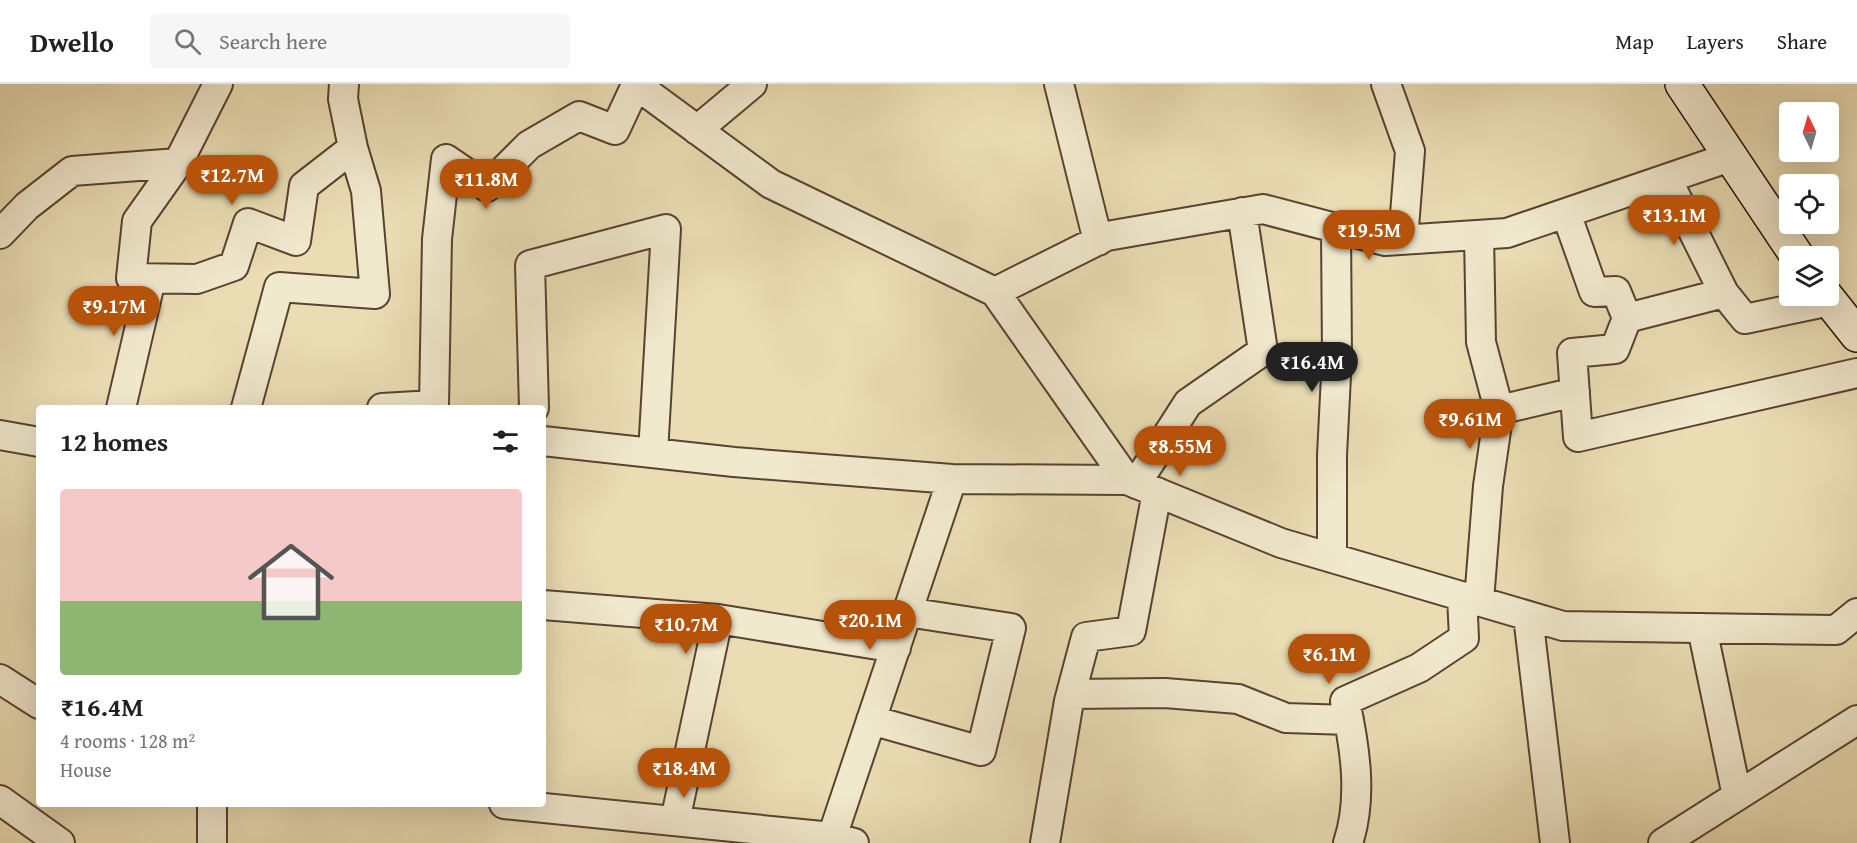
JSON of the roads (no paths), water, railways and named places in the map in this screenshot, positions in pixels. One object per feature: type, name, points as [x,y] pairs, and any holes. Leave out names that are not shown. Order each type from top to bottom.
[{"type":"street","points":[[218,84],[178,163],[137,221],[131,278],[197,279],[234,266],[248,223],[296,241],[304,186],[353,148]]},
{"type":"street","points":[[247,405],[279,287],[375,294],[366,190],[353,148],[343,99],[344,84]]},
{"type":"street","points":[[698,130],[752,84]]},
{"type":"street","points":[[1059,84],[1098,241]]},
{"type":"street","points":[[1386,84],[1410,151],[1403,240]]},
{"type":"street","points":[[1682,84],[1790,246]]},
{"type":"street","points":[[434,405],[437,238],[446,159],[487,187],[529,145],[579,116],[615,129],[636,85],[771,184],[995,292],[1140,485]]},
{"type":"street","points":[[995,292],[1107,236],[1263,209],[1385,241],[1507,233],[1730,157]]},
{"type":"street","points":[[0,234],[27,206],[72,171],[178,163]]},
{"type":"street","points":[[1667,179],[1724,293],[1744,319],[1796,306]]},
{"type":"street","points":[[1045,843],[1071,694],[1086,637],[1131,631],[1140,485],[1188,403],[1263,351],[1242,212]]},
{"type":"street","points":[[1566,213],[1594,292],[1616,291],[1627,318],[1615,349],[1572,353],[1578,437],[1857,374]]},
{"type":"street","points":[[1332,558],[1332,455],[1337,356],[1336,228]]},
{"type":"street","points":[[534,405],[530,265],[666,229],[653,453]]},
{"type":"street","points":[[1348,843],[1355,823],[1355,750],[1345,701],[1419,668],[1464,638],[1499,410],[1481,342],[1479,235]]},
{"type":"street","points":[[122,405],[151,279]]},
{"type":"street","points":[[1627,318],[1724,293]]},
{"type":"street","points":[[1834,306],[1857,335]]},
{"type":"street","points":[[1499,410],[1575,392]]},
{"type":"street","points":[[0,435],[36,441]]},
{"type":"street","points":[[546,441],[734,462],[951,479],[1140,485],[1281,543],[1563,626],[1836,630],[1857,613]]},
{"type":"street","points":[[523,807],[659,828],[843,840],[871,720],[951,479]]},
{"type":"street","points":[[546,605],[718,619],[896,648]]},
{"type":"street","points":[[871,720],[981,752],[1011,628],[907,612]]},
{"type":"street","points":[[1528,616],[1556,843]]},
{"type":"street","points":[[659,828],[718,619]]},
{"type":"street","points":[[1702,628],[1737,796]]},
{"type":"street","points":[[0,679],[36,702]]},
{"type":"street","points":[[1071,694],[1165,693],[1238,699],[1286,718],[1349,720]]},
{"type":"street","points":[[1663,843],[1857,720]]},
{"type":"street","points":[[0,800],[60,843]]},
{"type":"street","points":[[212,807],[212,843]]}]
